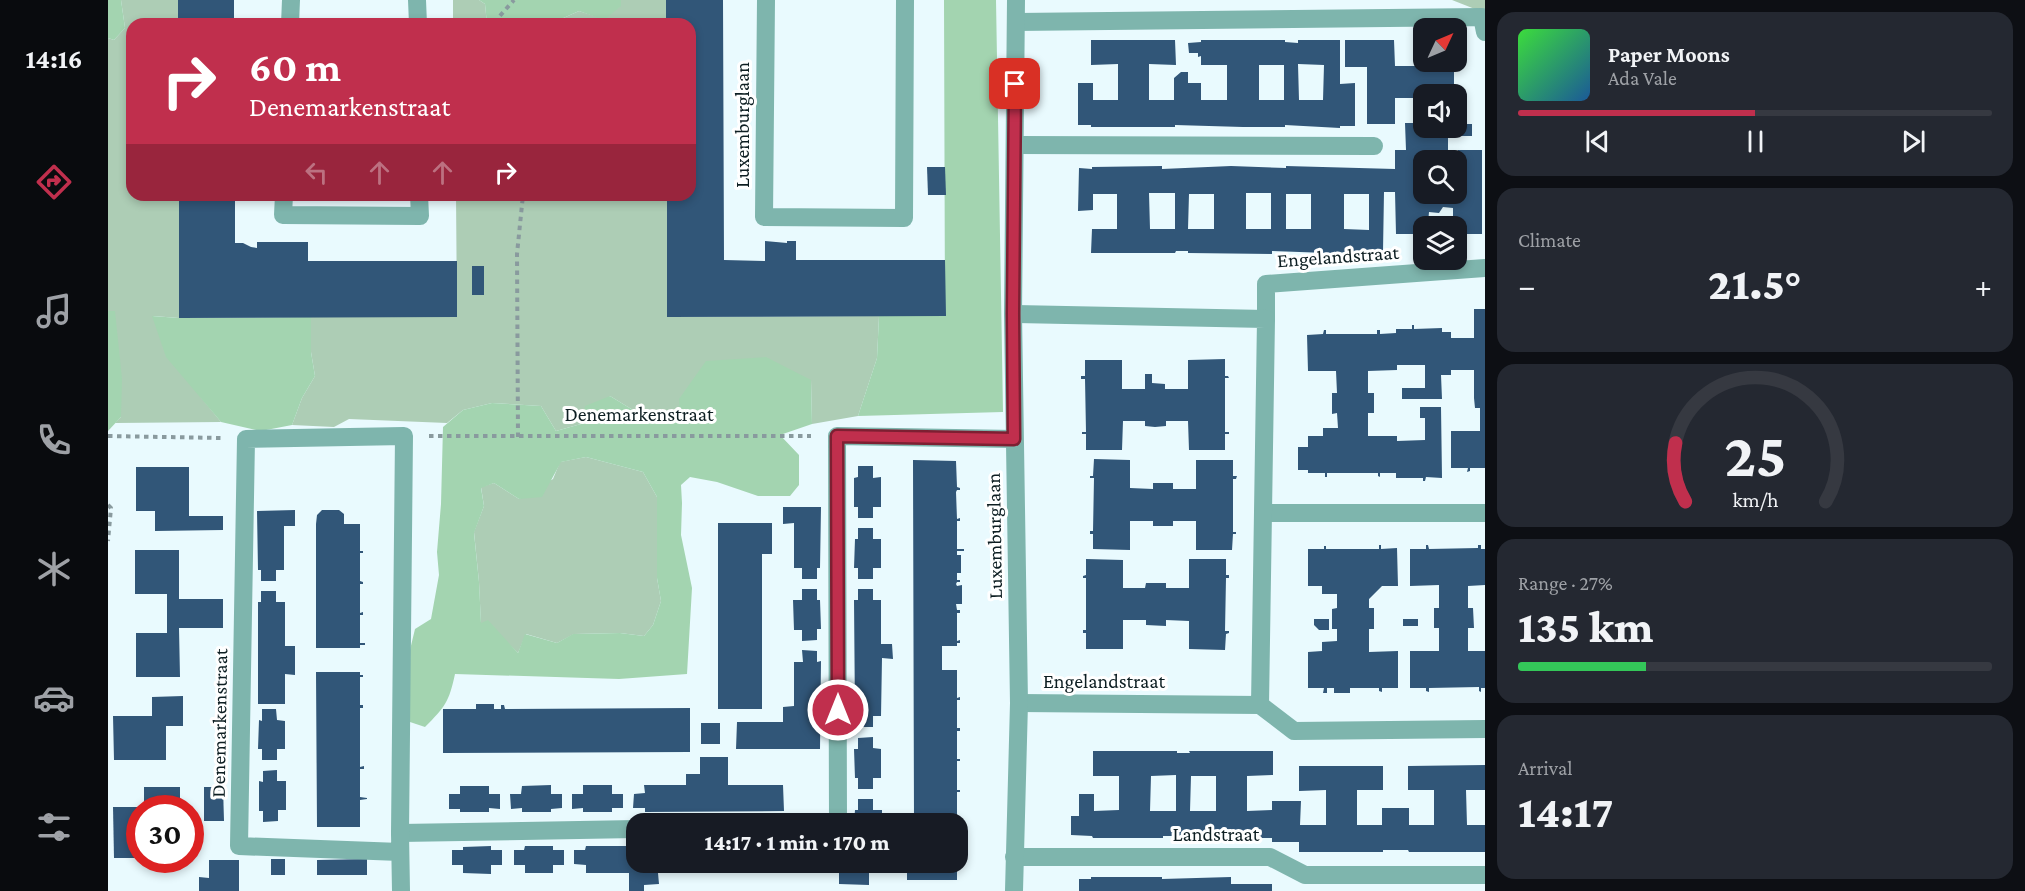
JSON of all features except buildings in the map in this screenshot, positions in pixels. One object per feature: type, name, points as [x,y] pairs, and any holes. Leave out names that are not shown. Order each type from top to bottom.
[{"type":"street","points":[[290,18],[291,0]]},
{"type":"street","points":[[417,0],[418,18]]},
{"type":"street","name":"Luxemburglaan","points":[[766,0],[764,217],[894,218],[904,218],[904,0]]},
{"type":"street","name":"Luxemburglaan","points":[[1014,891],[1019,703],[1013,314],[1016,0]]},
{"type":"street","points":[[1016,22],[1482,17],[1485,32]]},
{"type":"street","points":[[1015,145],[1374,146]]},
{"type":"street","points":[[284,201],[284,215],[420,216],[419,201]]},
{"type":"street","name":"Engelandstraat","points":[[1019,703],[1260,705],[1266,284],[1485,268]]},
{"type":"street","points":[[1013,314],[1266,319]]},
{"type":"street","points":[[246,439],[404,436],[399,833],[401,891]]},
{"type":"street","points":[[838,813],[837,436],[1014,439]]},
{"type":"street","name":"Denemarkenstraat","points":[[246,439],[239,846],[400,852]]},
{"type":"street","points":[[1263,513],[1485,513]]},
{"type":"street","points":[[1260,705],[1294,730],[1485,729]]},
{"type":"street","points":[[399,833],[626,829]]},
{"type":"street","name":"Landstraat","points":[[1014,857],[1270,857],[1305,875],[1485,875]]},
{"type":"path","points":[[498,18],[514,0]]},
{"type":"path","points":[[518,437],[517,254],[522,201]]},
{"type":"path","points":[[108,436],[246,439]]},
{"type":"path","name":"Denemarkenstraat","points":[[404,436],[837,436]]},
{"type":"path","points":[[108,505],[111,508],[108,541]]},
{"type":"green space","points":[[108,0],[121,0],[125,28],[114,40],[108,38]]},
{"type":"green space","points":[[121,0],[178,0],[178,18],[126,18],[126,201],[179,201],[179,318],[153,316],[199,395],[221,422],[115,423],[121,417],[114,311],[108,311],[108,38],[114,40],[125,28]]},
{"type":"green space","points":[[453,0],[479,0],[485,4],[486,18],[453,18]]},
{"type":"green space","points":[[479,0],[621,0],[621,6],[606,18],[598,18],[579,11],[563,18],[486,18],[485,4]]},
{"type":"green space","points":[[621,0],[666,0],[666,18],[605,18],[620,6]]},
{"type":"green space","points":[[944,0],[996,0],[1003,412],[858,416],[877,358],[879,316],[945,316]]},
{"type":"green space","points":[[1452,0],[1485,0],[1485,13]]},
{"type":"green space","points":[[579,11],[601,18],[563,18]]},
{"type":"green space","points":[[456,201],[667,201],[668,317],[879,316],[877,358],[858,416],[812,424],[811,380],[680,423],[651,421],[610,396],[581,424],[556,431],[541,406],[492,403],[463,410],[447,423],[349,419],[334,427],[292,425],[302,398],[315,376],[311,352],[311,317],[457,317]]},
{"type":"green space","points":[[108,311],[115,311],[122,379],[121,417],[108,431]]},
{"type":"green space","points":[[152,316],[179,318],[311,317],[311,352],[315,376],[302,398],[292,425],[261,431],[221,422],[166,357]]},
{"type":"green space","points":[[766,357],[811,380],[812,424],[780,435],[799,455],[799,485],[790,496],[758,496],[717,482],[690,477],[681,485],[681,535],[692,588],[687,674],[619,679],[455,674],[445,703],[425,727],[407,721],[409,654],[415,629],[431,619],[439,575],[437,552],[443,427],[463,410],[492,403],[541,406],[556,431],[581,424],[585,406],[610,396],[651,421],[680,423],[679,399],[706,361]],"holes":[[[586,457],[643,472],[657,497],[657,578],[661,601],[653,625],[644,636],[620,633],[573,634],[557,643],[525,634],[518,653],[488,620],[481,623],[474,533],[484,506],[481,488],[494,483],[519,499],[542,497],[561,462]]]},
{"type":"green space","points":[[586,457],[643,472],[657,497],[657,578],[661,601],[653,625],[644,636],[620,633],[574,634],[557,643],[526,634],[518,653],[481,624],[474,532],[484,506],[481,487],[494,483],[519,499],[553,479],[560,462]]},
{"type":"route","points":[[838,710],[837,436],[1014,439],[1015,84]]}]
